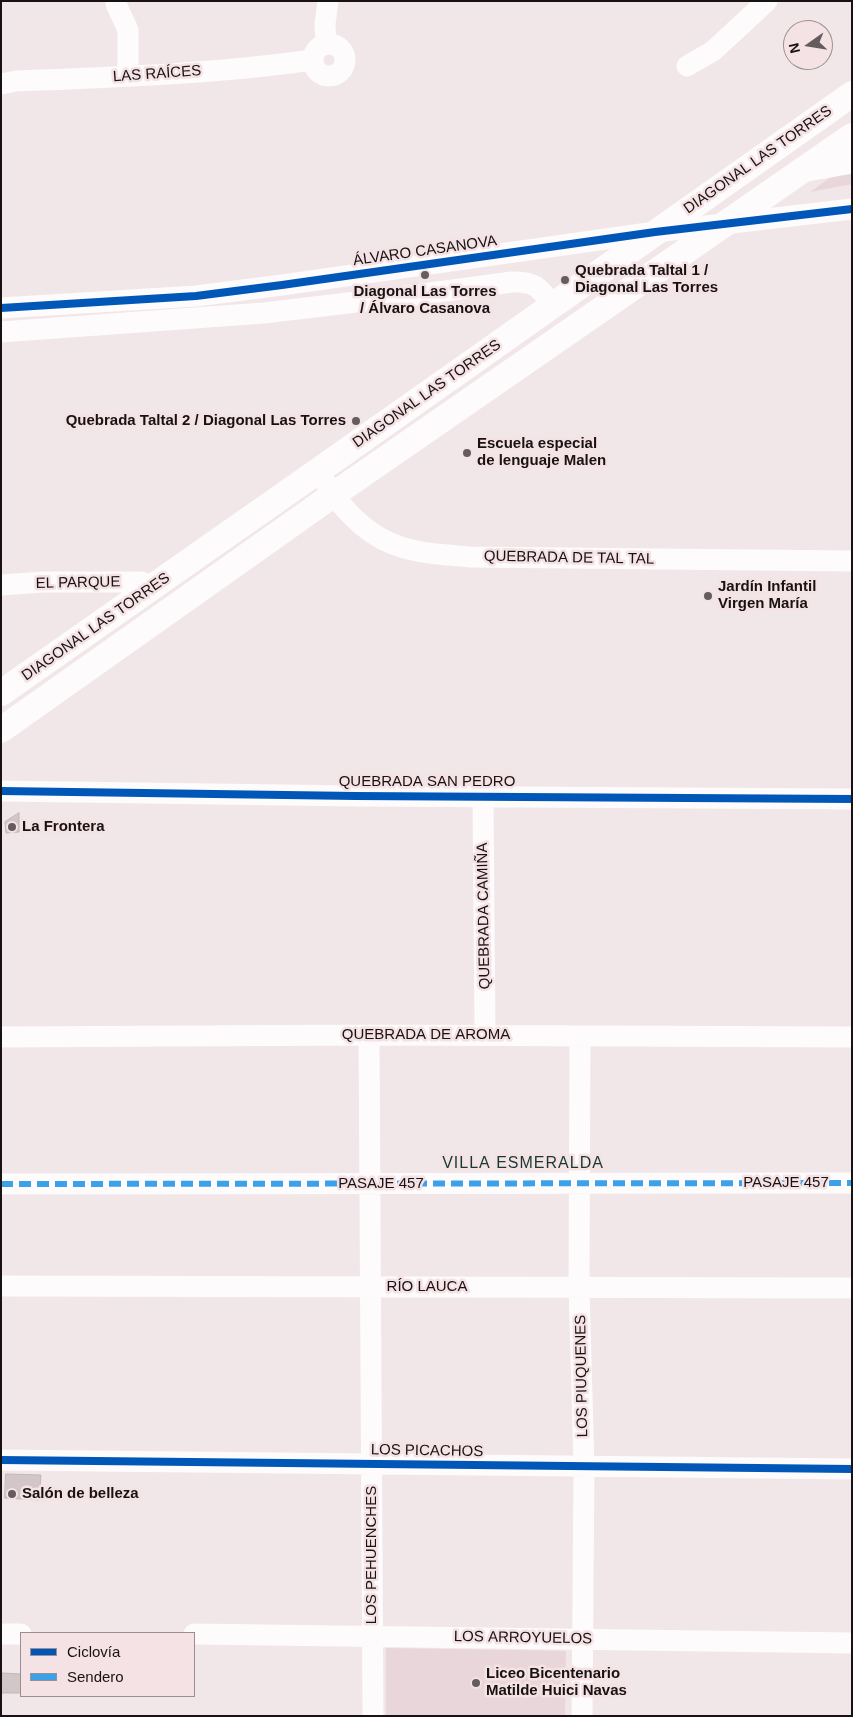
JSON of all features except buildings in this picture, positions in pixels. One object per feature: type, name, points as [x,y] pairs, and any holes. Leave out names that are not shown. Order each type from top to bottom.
[{"type":"main road","name":"DIAGONAL LAS TORRES","points":[[1,693],[852,94]]},
{"type":"main road","name":"DIAGONAL LAS TORRES","points":[[1,730],[333,495],[852,136]]},
{"type":"street","points":[[116,1],[128,30],[128,76]]},
{"type":"street","points":[[326,44],[325,24],[328,1]]},
{"type":"street","points":[[687,66],[713,50],[767,1]]},
{"type":"street","points":[[326,44],[338,47],[342,51],[345,63],[343,69],[333,76],[321,76],[313,66],[312,60],[316,49],[326,44]]},
{"type":"street","name":"LAS RAÍCES","points":[[1,84],[16,81],[128,76],[273,66],[312,60]]},
{"type":"street","points":[[800,172],[852,163]]},
{"type":"street","name":"ÁLVARO CASANOVA","points":[[1,308],[196,296],[655,232],[852,208]]},
{"type":"street","points":[[412,267],[414,296]]},
{"type":"street","points":[[1,332],[264,313],[526,281],[538,286],[552,305]]},
{"type":"street","name":"QUEBRADA DE TAL TAL","points":[[318,471],[333,495],[355,519],[375,535],[400,547],[434,554],[470,557],[852,561]]},
{"type":"street","name":"EL PARQUE","points":[[1,585],[44,582],[142,582],[154,587]]},
{"type":"street","name":"QUEBRADA SAN PEDRO","points":[[1,791],[852,799]]},
{"type":"street","name":"QUEBRADA CAMIÑA","points":[[483,797],[485,1035]]},
{"type":"street","name":"QUEBRADA DE AROMA","points":[[1,1037],[369,1034],[852,1037]]},
{"type":"street","name":"LOS PEHUENCHES","points":[[369,1034],[373,1716]]},
{"type":"street","name":"LOS PIUQUENES","points":[[580,1036],[580,1287],[584,1466],[582,1716]]},
{"type":"street","name":"PASAJE 457","points":[[1,1184],[852,1183]]},
{"type":"street","name":"RÍO LAUCA","points":[[1,1286],[852,1288]]},
{"type":"street","name":"LOS PICACHOS","points":[[1,1460],[852,1469]]},
{"type":"street","points":[[1,1634],[20,1634]]},
{"type":"street","name":"LOS ARROYUELOS","points":[[195,1634],[852,1643]]},
{"type":"shaded area","points":[[852,162],[852,184],[810,192]]},
{"type":"shaded area","name":"Liceo Bicentenario Matilde Huici Navas","points":[[386,1648],[566,1651],[565,1716],[386,1716]]},
{"type":"marked path","points":[[1,1184],[852,1183]]},
{"type":"cycle path","points":[[1,308],[196,296],[655,232],[852,209]]},
{"type":"cycle path","points":[[1,791],[356,796],[852,799]]},
{"type":"cycle path","points":[[1,1460],[852,1469]]},
{"type":"place","name":"Diagonal Las Torres / Álvaro Casanova","points":[[425,275]]},
{"type":"place","name":"Quebrada Taltal 1 / Diagonal Las Torres","points":[[565,280]]},
{"type":"place","name":"Quebrada Taltal 2 / Diagonal Las Torres","points":[[356,421]]},
{"type":"place","name":"Escuela especial de lenguaje Malen","points":[[467,453]]},
{"type":"place","name":"Jardín Infantil Virgen María","points":[[708,596]]},
{"type":"place","name":"La Frontera","points":[[12,827]]},
{"type":"place","name":"Salón de belleza","points":[[12,1494]]},
{"type":"place","name":"Liceo Bicentenario Matilde Huici Navas","points":[[476,1683]]},
{"type":"district","name":"VILLA ESMERALDA","points":[[523,1164]]}]
